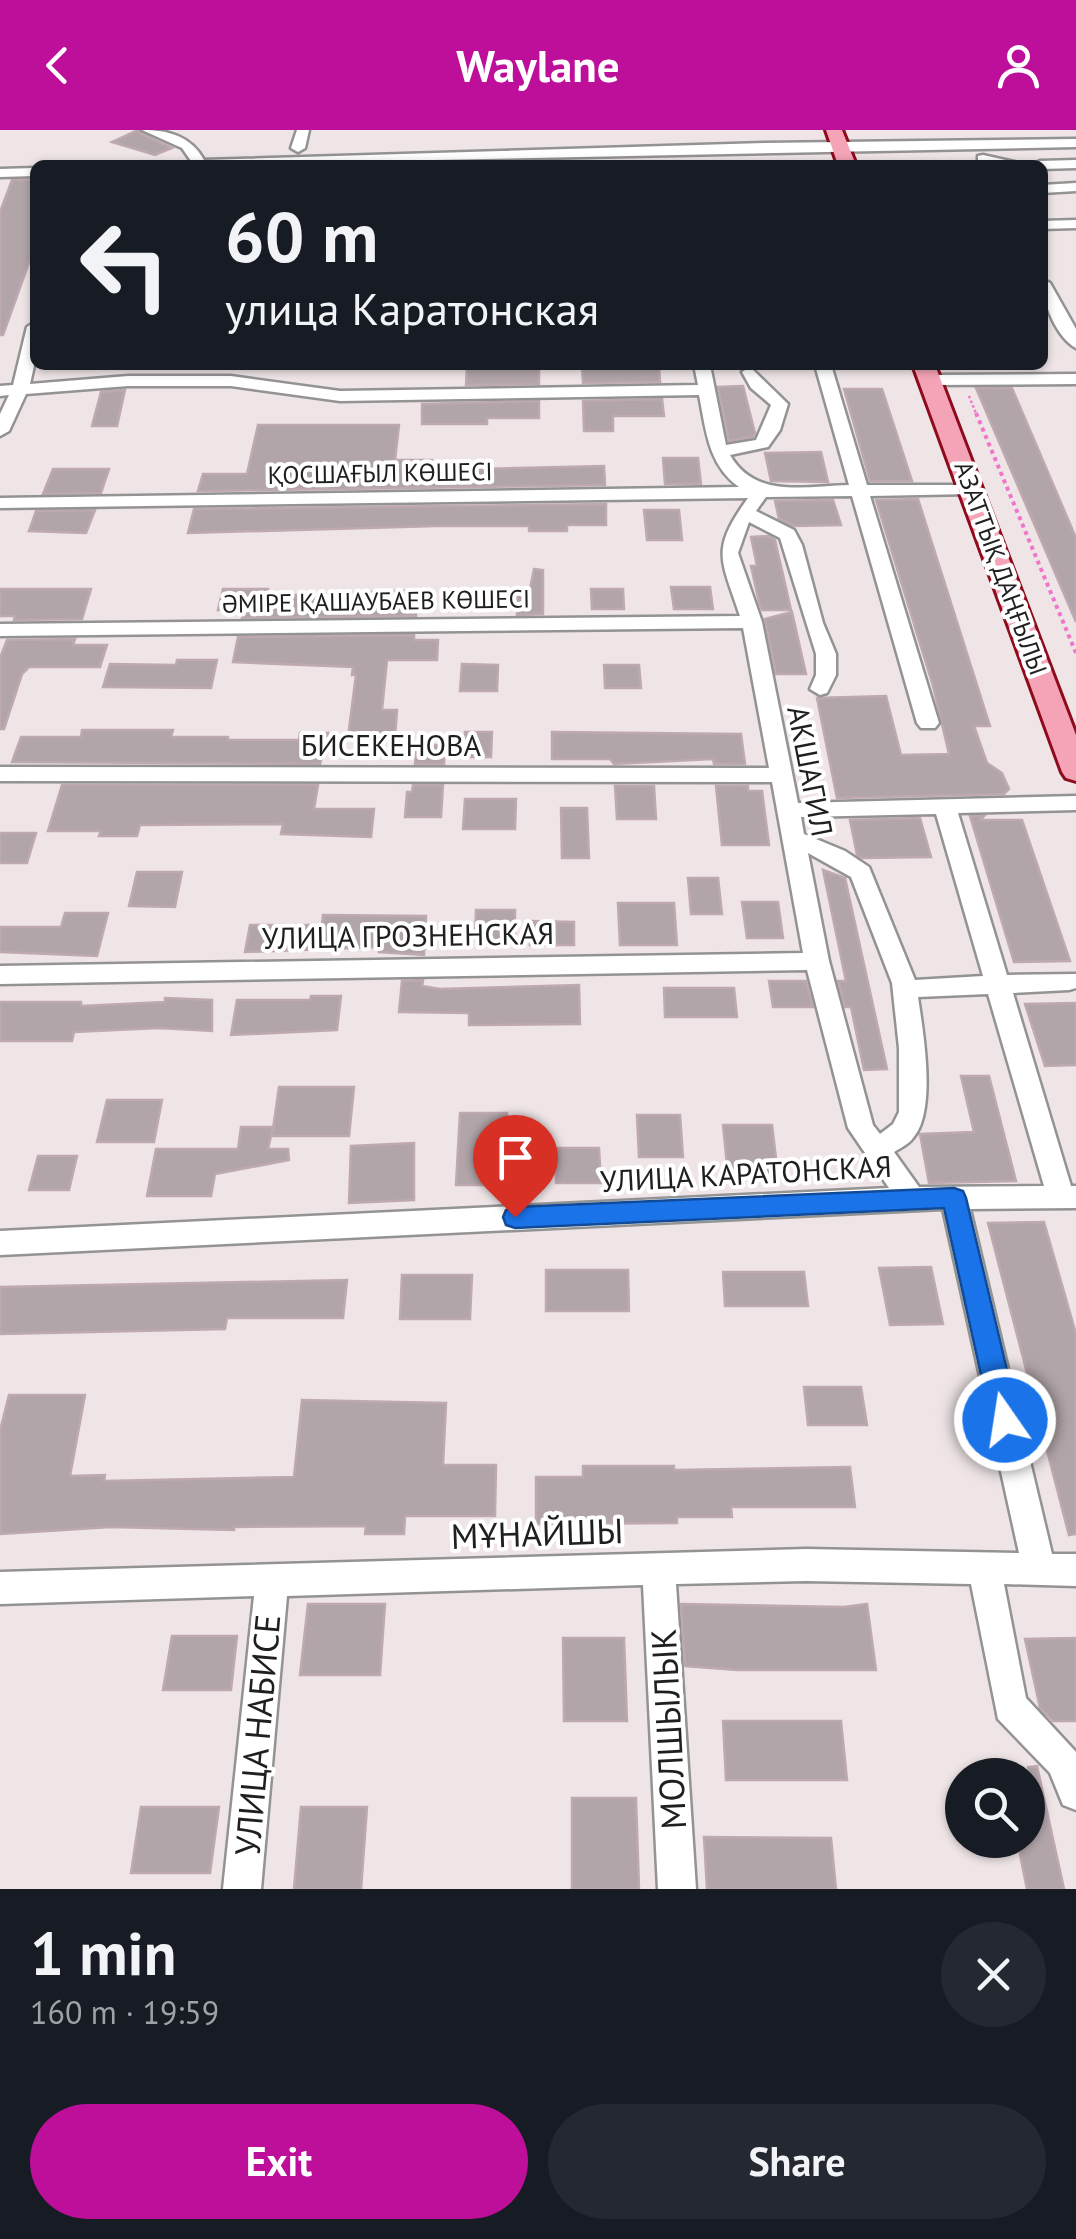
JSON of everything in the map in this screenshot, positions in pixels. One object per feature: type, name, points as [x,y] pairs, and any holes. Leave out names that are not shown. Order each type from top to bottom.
[{"type":"main road","points":[[836,136],[844,160]]},
{"type":"main road","name":"АЗАТТЫҚ ДАҢҒЫЛЫ","points":[[927,373],[1076,772]]},
{"type":"street","points":[[148,130],[188,145],[198,160]]},
{"type":"street","points":[[298,148],[303,130]]},
{"type":"street","points":[[663,130],[668,150],[682,160]]},
{"type":"street","points":[[512,160],[764,147],[906,130]]},
{"type":"street","points":[[836,136],[983,156],[1076,143]]},
{"type":"street","points":[[764,147],[768,160]]},
{"type":"street","points":[[1048,165],[1076,164]]},
{"type":"street","points":[[3,170],[30,172]]},
{"type":"street","points":[[1048,188],[1076,187]]},
{"type":"street","points":[[1048,226],[1076,224]]},
{"type":"street","points":[[1048,294],[1076,343]]},
{"type":"street","points":[[0,432],[20,390],[30,348]]},
{"type":"street","points":[[703,370],[718,450],[732,474],[760,493]]},
{"type":"street","points":[[824,370],[928,723]]},
{"type":"street","points":[[718,450],[748,450],[765,445],[771,437],[780,404],[757,385],[750,372]]},
{"type":"street","points":[[0,391],[233,373],[340,396],[706,390]]},
{"type":"street","points":[[927,373],[963,380],[1076,379]]},
{"type":"street","name":"ҚОСШАҒЫЛ КӨШЕСІ","points":[[0,502],[972,489]]},
{"type":"street","name":"АКШАГИЛ","points":[[760,493],[738,526],[729,553],[752,622],[817,961],[861,1128],[912,1198]]},
{"type":"street","points":[[746,513],[787,534],[793,545],[813,623],[826,654],[826,675],[820,689]]},
{"type":"street","name":"ӘМІРЕ ҚАШАУБАЕВ КӨШЕСІ","points":[[0,630],[752,622]]},
{"type":"street","name":"БИСЕКЕНОВА","points":[[0,774],[781,774]]},
{"type":"street","points":[[788,810],[1076,803]]},
{"type":"street","points":[[946,806],[998,984],[1068,1197]]},
{"type":"street","points":[[794,839],[838,856],[860,874],[904,989],[912,1048],[912,1112],[904,1131],[877,1150]]},
{"type":"street","name":"УЛИЦА ГРОЗНЕНСКАЯ","points":[[0,975],[817,961]]},
{"type":"street","points":[[904,989],[1069,980]]},
{"type":"street","name":"УЛИЦА КАРАТОНСКАЯ","points":[[0,1242],[912,1198],[1068,1197]]},
{"type":"street","points":[[954,1198],[1039,1569]]},
{"type":"street","name":"МҰНАЙШЫ","points":[[0,1588],[806,1565],[1076,1570]]},
{"type":"street","points":[[984,1568],[1010,1707],[1062,1761],[1076,1792]]},
{"type":"street","name":"МОЛШЫЛЫК","points":[[658,1570],[677,1889]]},
{"type":"street","name":"УЛИЦА НАБИСЕ","points":[[242,1889],[272,1580]]},
{"type":"path","points":[[963,380],[1076,653]]},
{"type":"building","points":[[138,130],[172,148],[155,155],[112,142]]},
{"type":"building","points":[[12,180],[30,180],[30,260],[3,335],[0,335],[0,212]]},
{"type":"building","points":[[467,370],[539,370],[539,384],[466,385]]},
{"type":"building","points":[[582,370],[659,370],[660,382],[583,383]]},
{"type":"building","points":[[743,386],[755,433],[753,437],[729,441],[718,387]]},
{"type":"building","points":[[976,388],[1012,388],[1076,538],[1076,622]]},
{"type":"building","points":[[844,389],[882,389],[912,481],[870,481]]},
{"type":"building","points":[[125,390],[117,426],[92,426],[101,392]]},
{"type":"building","points":[[662,399],[664,416],[613,416],[613,431],[584,431],[583,401]]},
{"type":"building","points":[[539,401],[539,418],[487,418],[487,424],[422,424],[422,404]]},
{"type":"building","points":[[258,425],[399,425],[395,460],[432,460],[431,470],[604,466],[605,485],[198,491],[203,474],[247,474]]},
{"type":"building","points":[[821,452],[828,482],[771,481],[765,453]]},
{"type":"building","points":[[663,458],[698,458],[701,484],[665,484]]},
{"type":"building","points":[[53,469],[109,469],[101,493],[43,494]]},
{"type":"building","points":[[918,499],[990,726],[974,726],[987,763],[1002,773],[1009,789],[1004,794],[837,798],[817,698],[886,696],[901,755],[949,754],[933,686],[876,500]]},
{"type":"building","points":[[833,500],[841,525],[794,526],[779,519],[775,501]]},
{"type":"building","points":[[606,504],[606,525],[567,525],[567,531],[529,531],[529,526],[437,526],[188,533],[194,509]]},
{"type":"building","points":[[95,510],[86,533],[29,531],[36,511]]},
{"type":"building","points":[[644,510],[679,510],[682,540],[647,540]]},
{"type":"building","points":[[769,536],[775,540],[791,610],[762,610],[759,602],[751,566],[757,566],[751,537]]},
{"type":"building","points":[[534,569],[543,570],[543,614],[517,615],[517,594],[529,594]]},
{"type":"building","points":[[671,587],[710,587],[713,609],[674,609]]},
{"type":"building","points":[[0,589],[91,589],[82,619],[14,620],[15,616],[0,616]]},
{"type":"building","points":[[223,589],[268,589],[267,596],[418,590],[416,616],[242,618],[244,610],[218,610]]},
{"type":"building","points":[[591,589],[623,589],[624,609],[592,609]]},
{"type":"building","points":[[792,612],[806,674],[776,674],[765,619]]},
{"type":"building","points":[[414,635],[414,640],[438,640],[437,660],[387,660],[382,710],[397,710],[395,737],[348,737],[356,675],[352,675],[353,667],[233,662],[238,637]]},
{"type":"building","points":[[75,639],[73,645],[107,645],[100,667],[29,667],[22,674],[4,729],[0,729],[0,658],[7,640]]},
{"type":"building","points":[[177,660],[217,660],[211,688],[103,687],[110,664],[176,665]]},
{"type":"building","points":[[462,664],[498,665],[497,691],[460,691]]},
{"type":"building","points":[[604,665],[639,665],[641,688],[605,688]]},
{"type":"building","points":[[82,730],[173,730],[171,737],[228,740],[299,740],[300,733],[328,733],[320,764],[12,762],[21,737],[81,737]]},
{"type":"building","points":[[465,732],[492,732],[491,757],[464,757]]},
{"type":"building","points":[[552,732],[741,734],[745,764],[714,764],[713,759],[614,764],[610,759],[552,759]]},
{"type":"building","points":[[417,745],[445,745],[444,764],[415,764]]},
{"type":"building","points":[[62,785],[318,785],[314,809],[374,809],[371,837],[281,834],[283,824],[140,825],[137,836],[48,831]]},
{"type":"building","points":[[413,785],[443,785],[441,817],[405,817],[407,792],[412,792]]},
{"type":"building","points":[[615,786],[654,786],[656,819],[617,819]]},
{"type":"building","points":[[716,786],[748,786],[748,791],[762,791],[769,845],[722,845]]},
{"type":"building","points":[[465,799],[516,799],[515,829],[463,829]]},
{"type":"building","points":[[561,808],[587,808],[589,858],[562,858]]},
{"type":"building","points":[[970,816],[984,816],[980,820],[1022,820],[1070,961],[1014,962]]},
{"type":"building","points":[[920,818],[931,857],[857,855],[850,820]]},
{"type":"building","points":[[0,833],[36,833],[27,863],[0,863]]},
{"type":"building","points":[[823,870],[845,878],[887,1069],[864,1070],[851,1007],[845,1007],[838,981],[846,981]]},
{"type":"building","points":[[137,872],[182,872],[175,907],[129,906]]},
{"type":"building","points":[[688,878],[718,878],[722,914],[691,914]]},
{"type":"building","points":[[742,902],[778,902],[783,938],[747,938]]},
{"type":"building","points":[[618,903],[674,903],[677,945],[620,945]]},
{"type":"building","points":[[476,910],[515,910],[515,939],[475,939]]},
{"type":"building","points":[[65,913],[108,913],[97,956],[0,952],[0,927],[61,927]]},
{"type":"building","points":[[323,915],[426,916],[424,955],[379,952],[379,947],[245,952],[250,925],[322,925]]},
{"type":"building","points":[[530,921],[574,922],[574,945],[530,945]]},
{"type":"building","points":[[423,980],[422,986],[440,989],[579,985],[580,1024],[469,1025],[469,1013],[399,1012],[402,981]]},
{"type":"building","points":[[769,981],[806,981],[813,1007],[773,1007]]},
{"type":"building","points":[[664,988],[734,988],[737,1017],[665,1017]]},
{"type":"building","points":[[311,996],[341,996],[337,1030],[231,1035],[237,1000],[310,1000]]},
{"type":"building","points":[[165,998],[212,1000],[212,1031],[159,1028],[74,1032],[72,1041],[0,1041],[0,1002],[81,1002],[81,1006],[165,1002]]},
{"type":"building","points":[[1076,1003],[1076,1065],[1045,1066],[1025,1004]]},
{"type":"building","points":[[961,1076],[989,1076],[1016,1181],[929,1183],[920,1134],[974,1132]]},
{"type":"building","points":[[279,1087],[354,1087],[349,1136],[272,1136]]},
{"type":"building","points":[[107,1100],[162,1100],[154,1142],[97,1142]]},
{"type":"building","points":[[460,1113],[507,1113],[506,1185],[456,1185]]},
{"type":"building","points":[[637,1115],[680,1115],[683,1157],[639,1157]]},
{"type":"building","points":[[723,1125],[772,1125],[778,1175],[728,1175]]},
{"type":"building","points":[[241,1127],[273,1127],[268,1149],[288,1149],[289,1160],[215,1174],[211,1196],[147,1196],[156,1149],[238,1149]]},
{"type":"building","points":[[414,1143],[414,1200],[349,1203],[351,1146]]},
{"type":"building","points":[[556,1148],[599,1148],[601,1183],[556,1183]]},
{"type":"building","points":[[38,1156],[77,1156],[69,1190],[29,1190]]},
{"type":"building","points":[[1044,1222],[1076,1334],[1076,1534],[1069,1535],[988,1223]]},
{"type":"building","points":[[931,1267],[943,1324],[890,1325],[879,1268]]},
{"type":"building","points":[[546,1270],[628,1270],[629,1311],[546,1311]]},
{"type":"building","points":[[723,1272],[804,1272],[808,1306],[725,1306]]},
{"type":"building","points":[[402,1275],[472,1275],[470,1319],[400,1319]]},
{"type":"building","points":[[347,1280],[343,1318],[227,1318],[225,1329],[0,1334],[0,1287]]},
{"type":"building","points":[[804,1387],[861,1387],[867,1425],[808,1425]]},
{"type":"building","points":[[9,1395],[85,1395],[70,1476],[105,1475],[104,1481],[294,1477],[302,1400],[446,1403],[443,1465],[496,1465],[495,1516],[405,1516],[404,1534],[365,1534],[366,1526],[234,1530],[111,1527],[0,1534],[0,1431]]},
{"type":"building","points":[[583,1466],[674,1466],[674,1470],[850,1467],[855,1507],[731,1507],[732,1517],[677,1517],[677,1523],[536,1524],[536,1477],[583,1477]]},
{"type":"building","points":[[308,1604],[385,1604],[380,1675],[300,1675]]},
{"type":"building","points":[[681,1604],[867,1604],[876,1670],[685,1666]]},
{"type":"building","points":[[172,1636],[237,1636],[231,1690],[163,1690]]},
{"type":"building","points":[[563,1638],[624,1638],[627,1721],[564,1721]]},
{"type":"building","points":[[1076,1638],[1076,1721],[1053,1721],[1040,1708],[1025,1639]]},
{"type":"building","points":[[723,1721],[841,1721],[847,1780],[726,1780]]},
{"type":"building","points":[[572,1798],[636,1798],[639,1889],[572,1889]]},
{"type":"building","points":[[1045,1802],[1064,1889],[1027,1889],[1021,1858],[1045,1858]]},
{"type":"building","points":[[141,1807],[219,1807],[210,1873],[131,1873]]},
{"type":"building","points":[[301,1807],[367,1807],[361,1889],[294,1889]]},
{"type":"building","points":[[704,1837],[831,1838],[836,1889],[707,1889]]},
{"type":"route","points":[[515,1217],[954,1198],[1005,1420]]}]
